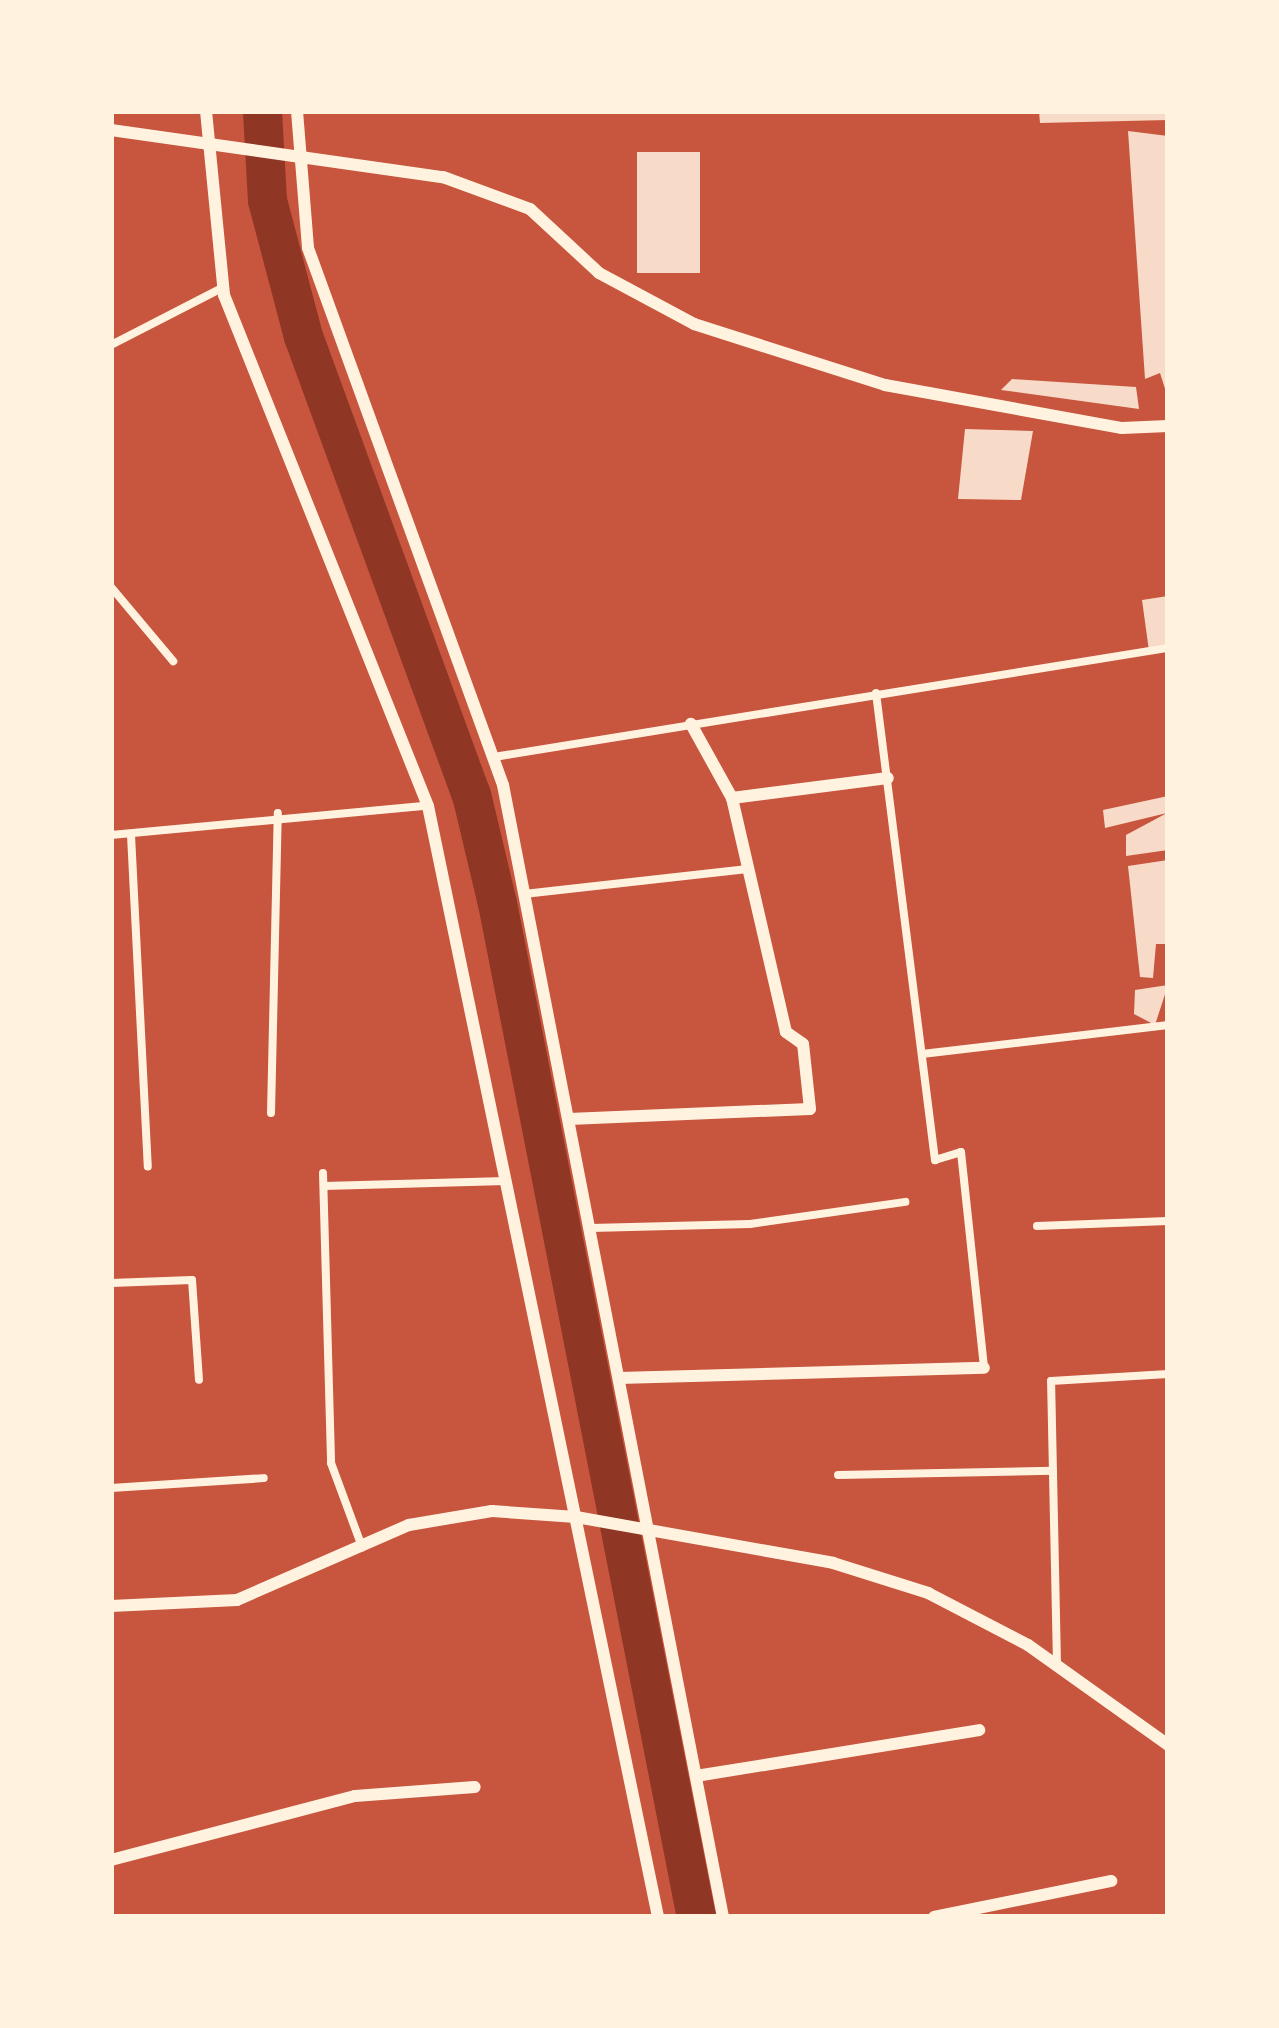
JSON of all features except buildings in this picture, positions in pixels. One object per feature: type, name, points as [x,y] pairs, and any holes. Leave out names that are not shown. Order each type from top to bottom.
[{"type":"street","points":[[206,111],[203,149],[223,287],[428,806],[658,1917]]},
{"type":"street","points":[[297,111],[308,248],[493,757],[569,1119],[723,1917]]},
{"type":"street","points":[[111,130],[203,149],[380,161],[530,209],[599,273],[778,352],[987,405],[1168,426]]},
{"type":"street","points":[[569,1119],[810,1108],[803,1044],[786,1031],[732,798],[692,724]]},
{"type":"street","points":[[732,798],[887,778]]},
{"type":"street","points":[[620,1378],[984,1368]]},
{"type":"street","points":[[111,1606],[237,1600],[409,1525],[492,1510],[576,1517],[928,1593],[1057,1664],[1168,1745]]},
{"type":"street","points":[[696,1776],[979,1730]]},
{"type":"street","points":[[111,1860],[355,1796],[475,1787]]},
{"type":"street","points":[[934,1917],[1111,1881]]},
{"type":"lane","points":[[111,345],[223,287]]},
{"type":"lane","points":[[111,587],[173,661]]},
{"type":"lane","points":[[493,757],[1168,648]]},
{"type":"lane","points":[[876,694],[935,1160],[961,1152],[984,1368]]},
{"type":"lane","points":[[111,835],[203,834],[278,813],[428,806]]},
{"type":"lane","points":[[271,1113],[278,813]]},
{"type":"lane","points":[[131,835],[148,1167]]},
{"type":"lane","points":[[524,894],[749,868]]},
{"type":"lane","points":[[922,1054],[1168,1024]]},
{"type":"lane","points":[[323,1174],[331,1463],[362,1549]]},
{"type":"lane","points":[[324,1186],[508,1180]]},
{"type":"lane","points":[[590,1228],[750,1224],[905,1202]]},
{"type":"lane","points":[[1036,1226],[1168,1221]]},
{"type":"lane","points":[[111,1283],[192,1280],[199,1381]]},
{"type":"lane","points":[[1057,1664],[1051,1381],[1168,1374]]},
{"type":"lane","points":[[838,1475],[1053,1471]]},
{"type":"lane","points":[[111,1488],[264,1478]]},
{"type":"waterway","points":[[262,111],[267,200],[303,336],[471,794],[497,903],[696,1917]]}]
